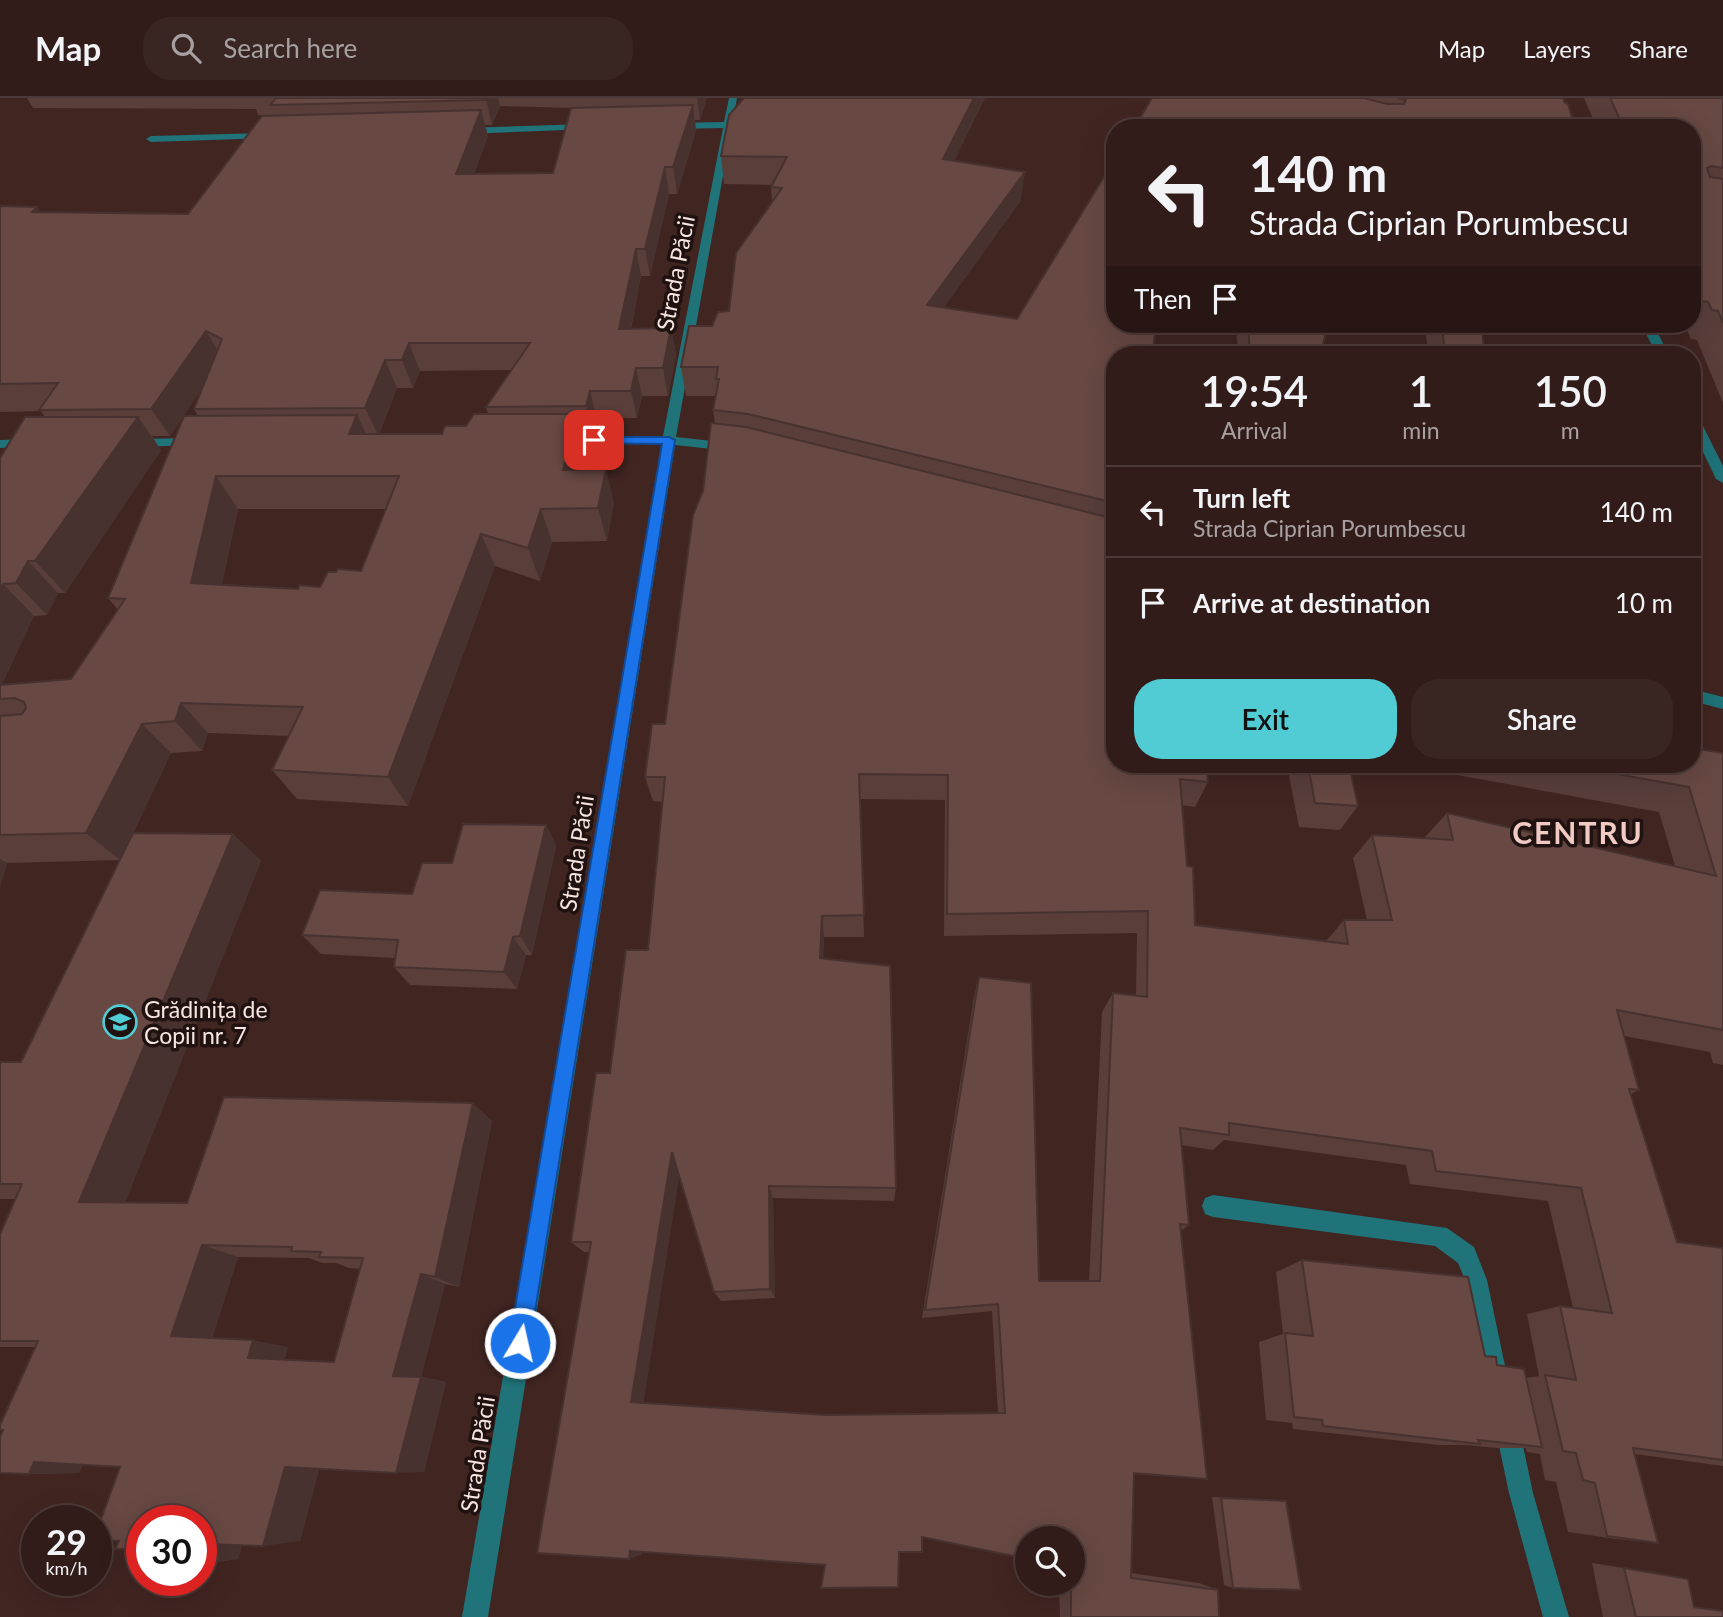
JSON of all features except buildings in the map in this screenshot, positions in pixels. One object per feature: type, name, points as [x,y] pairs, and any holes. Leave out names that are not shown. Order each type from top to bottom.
[{"type":"street","name":"Strada Păcii","points":[[474,1617],[669,440],[733,98]]},
{"type":"street","points":[[663,126],[728,125]]},
{"type":"street","points":[[457,131],[596,127]]},
{"type":"street","points":[[151,139],[276,135]]},
{"type":"street","points":[[1701,434],[1723,479]]},
{"type":"street","points":[[549,440],[669,440],[750,449]]},
{"type":"street","points":[[124,443],[204,442]]},
{"type":"street","points":[[0,443],[41,449]]},
{"type":"street","points":[[1701,697],[1723,703]]},
{"type":"street","points":[[1213,1206],[1439,1236],[1466,1255],[1476,1280],[1521,1493],[1556,1617]]},
{"type":"place","name":"Grădinița de Copii nr. 7","points":[[120,1022]]},
{"type":"district","name":"CENTRU","points":[[1578,832]]},
{"type":"route","points":[[520,1343],[669,440],[594,440]]}]
